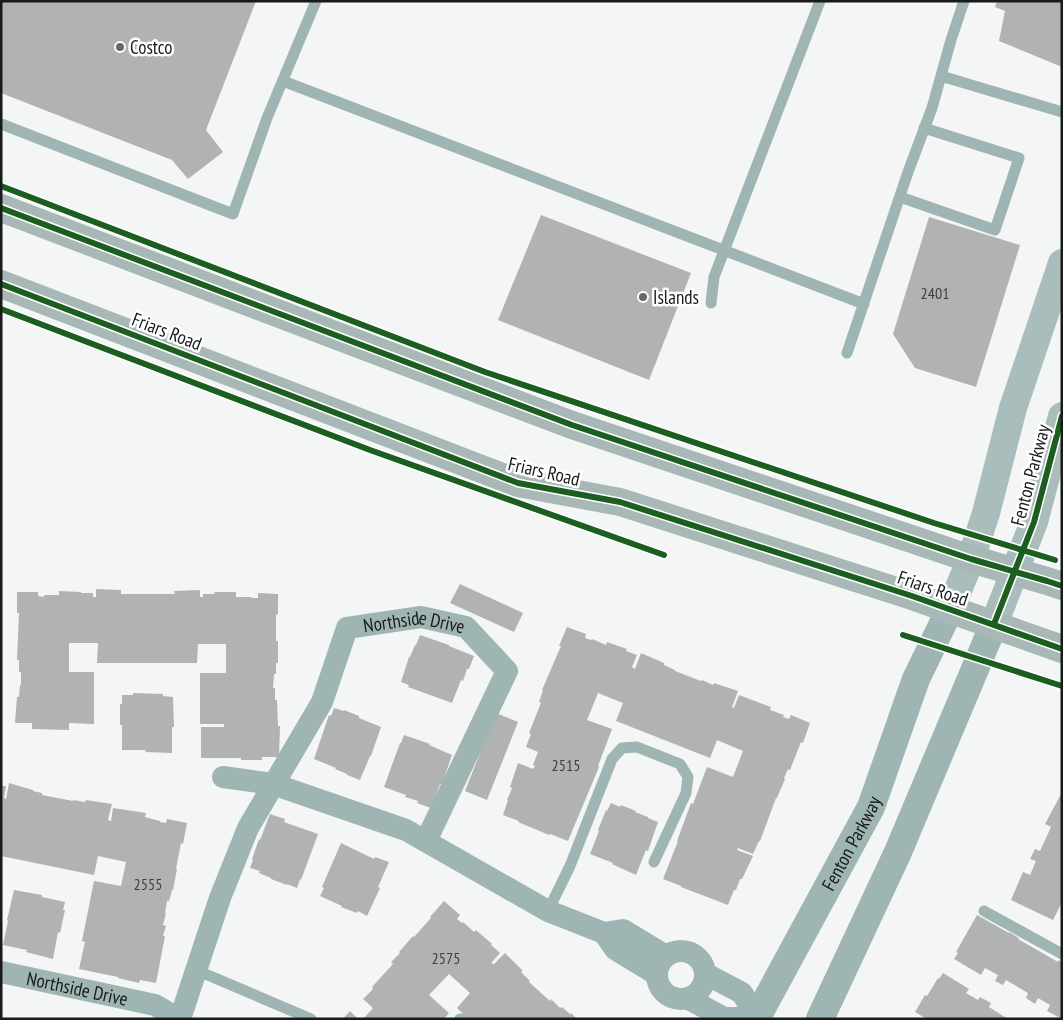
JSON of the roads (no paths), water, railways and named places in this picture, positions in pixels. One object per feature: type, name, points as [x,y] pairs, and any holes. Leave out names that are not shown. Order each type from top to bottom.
[{"type":"highway","points":[[1,208],[572,425],[971,559],[1062,586]]},
{"type":"highway","name":"Friars Road","points":[[1,284],[518,483],[620,502],[950,609],[1062,649]]},
{"type":"main road","name":"Fenton Parkway","points":[[950,609],[971,559],[986,513],[1014,408],[1062,263]]},
{"type":"main road","name":"Fenton Parkway","points":[[994,624],[1034,522],[1062,416]]},
{"type":"street","name":"Fenton Parkway","points":[[757,1018],[871,807],[916,679],[950,609]]},
{"type":"street","name":"Northside Drive","points":[[1,972],[155,1005],[180,1019],[220,898],[248,828],[322,702],[347,628],[421,617],[466,628],[507,671],[426,841]]},
{"type":"street","name":"Fenton Parkway","points":[[820,1019],[898,852],[994,624]]},
{"type":"street","points":[[223,778],[273,784],[406,830],[548,911],[604,933],[615,949],[661,965]]},
{"type":"street","points":[[677,951],[685,951],[700,959],[706,974],[702,989],[689,999],[674,999],[661,990],[657,982],[661,965],[677,951]]},
{"type":"street","points":[[689,999],[724,1018],[757,1018],[742,992],[706,974]]},
{"type":"lane","points":[[1,124],[233,214],[267,118],[316,1]]},
{"type":"lane","points":[[711,303],[714,277],[820,1]]},
{"type":"lane","points":[[847,353],[932,108],[964,1]]},
{"type":"lane","points":[[941,76],[1062,112]]},
{"type":"lane","points":[[283,80],[864,304]]},
{"type":"lane","points":[[900,197],[995,230],[1019,158],[924,128]]},
{"type":"lane","points":[[548,911],[570,866],[612,758],[622,748],[637,747],[680,764],[688,777],[686,794],[654,862]]},
{"type":"lane","points":[[984,911],[1062,954]]},
{"type":"lane","points":[[196,970],[311,1019]]},
{"type":"place","name":"Costco","points":[[120,47]]},
{"type":"place","name":"Islands","points":[[643,297]]}]
